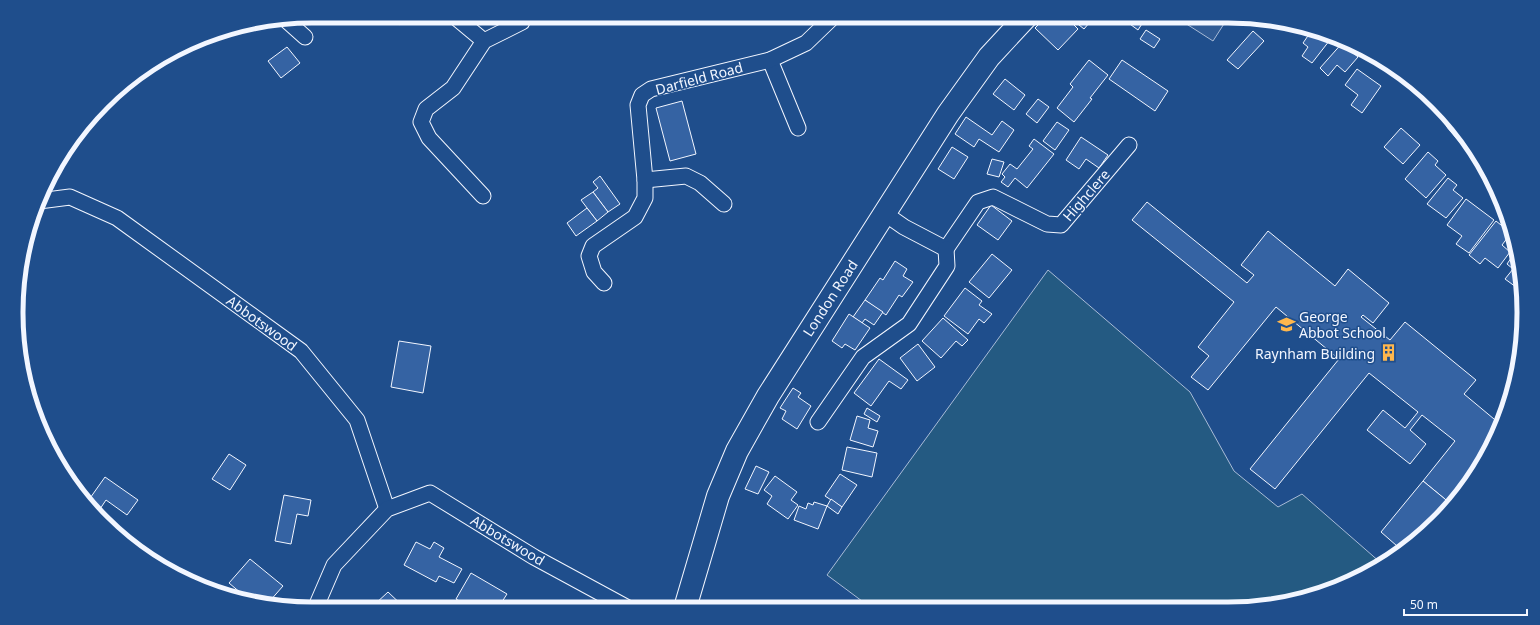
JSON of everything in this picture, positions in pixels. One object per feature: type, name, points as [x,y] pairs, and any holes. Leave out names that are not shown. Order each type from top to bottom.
[{"type":"main road","name":"London Road","points":[[687,602],[711,518],[723,483],[737,451],[768,396],[948,114],[989,56],[1020,23]]},
{"type":"street","points":[[462,23],[484,41]]},
{"type":"street","points":[[483,196],[428,138],[421,122],[426,109],[453,88],[484,41],[520,23]]},
{"type":"street","name":"Darfield Road","points":[[604,283],[594,272],[589,256],[593,246],[636,217],[645,198],[645,180],[638,105],[642,95],[651,89],[770,60],[806,43],[827,23]]},
{"type":"street","points":[[291,24],[305,37]]},
{"type":"street","points":[[770,60],[798,128]]},
{"type":"street","name":"Highclere","points":[[946,249],[978,202],[993,197],[1047,224],[1061,225],[1129,146]]},
{"type":"street","points":[[645,180],[686,176],[700,183],[724,204]]},
{"type":"street","name":"Abbotswood","points":[[46,200],[70,197],[117,218],[301,351],[357,420],[387,509]]},
{"type":"street","points":[[818,422],[863,357],[909,324],[947,266],[946,249],[904,227],[884,213]]},
{"type":"street","name":"Abbotswood","points":[[318,602],[334,565],[387,509],[430,492],[534,557],[617,602]]},
{"type":"shaded area","points":[[1185,23],[1225,23],[1213,41]]},
{"type":"shaded area","points":[[1048,270],[1190,392],[1234,471],[1278,507],[1302,494],[1377,560],[1356,572],[1321,587],[1265,600],[1228,602],[863,602],[827,575]]},
{"type":"building","points":[[1040,23],[1072,23],[1078,29],[1058,50],[1035,28]]},
{"type":"building","points":[[1077,23],[1089,23],[1084,29]]},
{"type":"building","points":[[1128,23],[1142,23],[1138,30]]},
{"type":"building","points":[[1146,30],[1160,39],[1154,48],[1140,39]]},
{"type":"building","points":[[1253,31],[1264,41],[1238,69],[1227,60]]},
{"type":"building","points":[[1309,35],[1329,41],[1312,63],[1302,56],[1308,47],[1303,43]]},
{"type":"building","points":[[1340,46],[1352,51],[1358,57],[1345,72],[1337,65],[1328,76],[1320,68]]},
{"type":"building","points":[[287,47],[300,63],[281,78],[268,61]]},
{"type":"building","points":[[1089,60],[1108,75],[1074,122],[1057,108],[1073,87],[1070,84]]},
{"type":"building","points":[[1122,60],[1168,91],[1155,111],[1109,79]]},
{"type":"building","points":[[1357,69],[1381,86],[1362,113],[1351,105],[1358,95],[1345,85]]},
{"type":"building","points":[[1005,79],[1025,95],[1014,110],[993,94]]},
{"type":"building","points":[[1038,99],[1049,107],[1037,123],[1026,114]]},
{"type":"building","points":[[682,101],[696,154],[670,161],[656,108]]},
{"type":"building","points":[[966,117],[992,135],[1002,121],[1014,130],[999,152],[979,139],[974,147],[955,134]]},
{"type":"building","points":[[1057,122],[1069,130],[1055,150],[1043,141]]},
{"type":"building","points":[[1401,128],[1420,145],[1403,164],[1384,147]]},
{"type":"building","points":[[1081,137],[1108,155],[1099,168],[1086,159],[1079,169],[1066,160]]},
{"type":"building","points":[[1034,139],[1054,154],[1027,188],[1015,178],[1008,187],[1001,182],[1005,177],[1002,174],[1010,164],[1017,169],[1033,149],[1029,146]]},
{"type":"building","points":[[952,147],[968,157],[954,179],[938,169]]},
{"type":"building","points":[[1428,152],[1438,161],[1435,165],[1446,175],[1426,198],[1405,179]]},
{"type":"building","points":[[992,159],[1004,162],[999,177],[987,174]]},
{"type":"building","points":[[600,176],[620,204],[608,212],[593,192],[598,188],[593,182]]},
{"type":"building","points":[[1448,178],[1457,185],[1453,190],[1463,198],[1446,218],[1427,204]]},
{"type":"building","points":[[593,192],[608,212],[597,221],[581,200]]},
{"type":"building","points":[[1466,199],[1494,220],[1469,253],[1456,244],[1462,236],[1447,225]]},
{"type":"building","name":"Raynham Building","points":[[1147,202],[1247,283],[1254,275],[1241,265],[1268,231],[1335,286],[1348,269],[1389,303],[1373,323],[1363,315],[1361,317],[1390,340],[1405,322],[1476,380],[1464,394],[1496,421],[1478,457],[1457,489],[1447,501],[1423,481],[1455,441],[1422,415],[1410,430],[1426,444],[1410,464],[1367,430],[1383,410],[1405,428],[1418,412],[1369,373],[1275,489],[1250,469],[1339,359],[1276,307],[1208,390],[1191,377],[1209,356],[1198,347],[1234,302],[1132,220]]},
{"type":"building","points":[[991,205],[1012,221],[998,240],[977,225]]},
{"type":"building","points":[[587,208],[597,221],[576,236],[567,223]]},
{"type":"building","points":[[1496,221],[1504,228],[1507,238],[1502,245],[1510,252],[1498,268],[1485,258],[1480,264],[1469,255]]},
{"type":"building","points":[[992,254],[1012,270],[989,298],[969,282]]},
{"type":"building","points":[[1511,258],[1516,287],[1505,279],[1513,269],[1507,264]]},
{"type":"building","points":[[895,261],[907,269],[903,276],[913,282],[902,297],[899,295],[886,315],[865,300],[880,278],[883,280]]},
{"type":"building","points":[[965,288],[982,301],[979,305],[992,314],[984,323],[979,319],[968,334],[944,316]]},
{"type":"building","points":[[865,300],[883,312],[874,325],[865,319],[862,323],[853,317]]},
{"type":"building","points":[[849,314],[870,328],[855,350],[845,344],[842,348],[832,341]]},
{"type":"building","points":[[943,318],[968,340],[962,346],[956,341],[941,358],[922,341]]},
{"type":"building","points":[[399,341],[431,346],[423,393],[391,387]]},
{"type":"building","points":[[918,344],[935,367],[917,381],[900,358]]},
{"type":"building","points":[[879,359],[908,380],[901,389],[889,381],[871,406],[854,393]]},
{"type":"building","points":[[793,388],[801,393],[798,397],[811,406],[797,429],[782,419],[786,411],[780,408]]},
{"type":"building","points":[[867,408],[880,416],[877,422],[864,414]]},
{"type":"building","points":[[857,416],[870,420],[868,428],[878,431],[873,447],[850,440]]},
{"type":"building","points":[[847,447],[877,453],[872,477],[842,470]]},
{"type":"building","points":[[229,454],[246,465],[230,490],[212,479]]},
{"type":"building","points":[[756,466],[769,472],[758,494],[745,489]]},
{"type":"building","points":[[840,474],[857,485],[842,507],[825,496]]},
{"type":"building","points":[[775,476],[797,492],[791,500],[798,505],[788,519],[767,504],[772,496],[764,490]]},
{"type":"building","points":[[105,477],[138,500],[127,515],[106,500],[100,509],[90,498]]},
{"type":"building","points":[[1423,481],[1447,501],[1418,530],[1394,549],[1397,546],[1381,532]]},
{"type":"building","points":[[284,495],[311,500],[308,516],[297,514],[291,544],[275,541]]},
{"type":"building","points":[[831,499],[842,507],[838,514],[827,506]]},
{"type":"building","points":[[814,502],[827,506],[818,529],[794,520],[799,506],[806,509],[808,503],[813,505]]},
{"type":"building","points":[[416,542],[430,549],[434,542],[444,548],[439,557],[462,569],[454,583],[439,576],[436,582],[404,565]]},
{"type":"building","points":[[250,559],[283,586],[271,599],[240,592],[229,583]]},
{"type":"building","points":[[471,573],[507,594],[502,602],[461,602],[456,599]]},
{"type":"building","points":[[388,592],[399,602],[377,602]]},
{"type":"place","name":"George Abbot School","points":[[1286,324]]},
{"type":"place","name":"Raynham Building","points":[[1388,353]]}]
